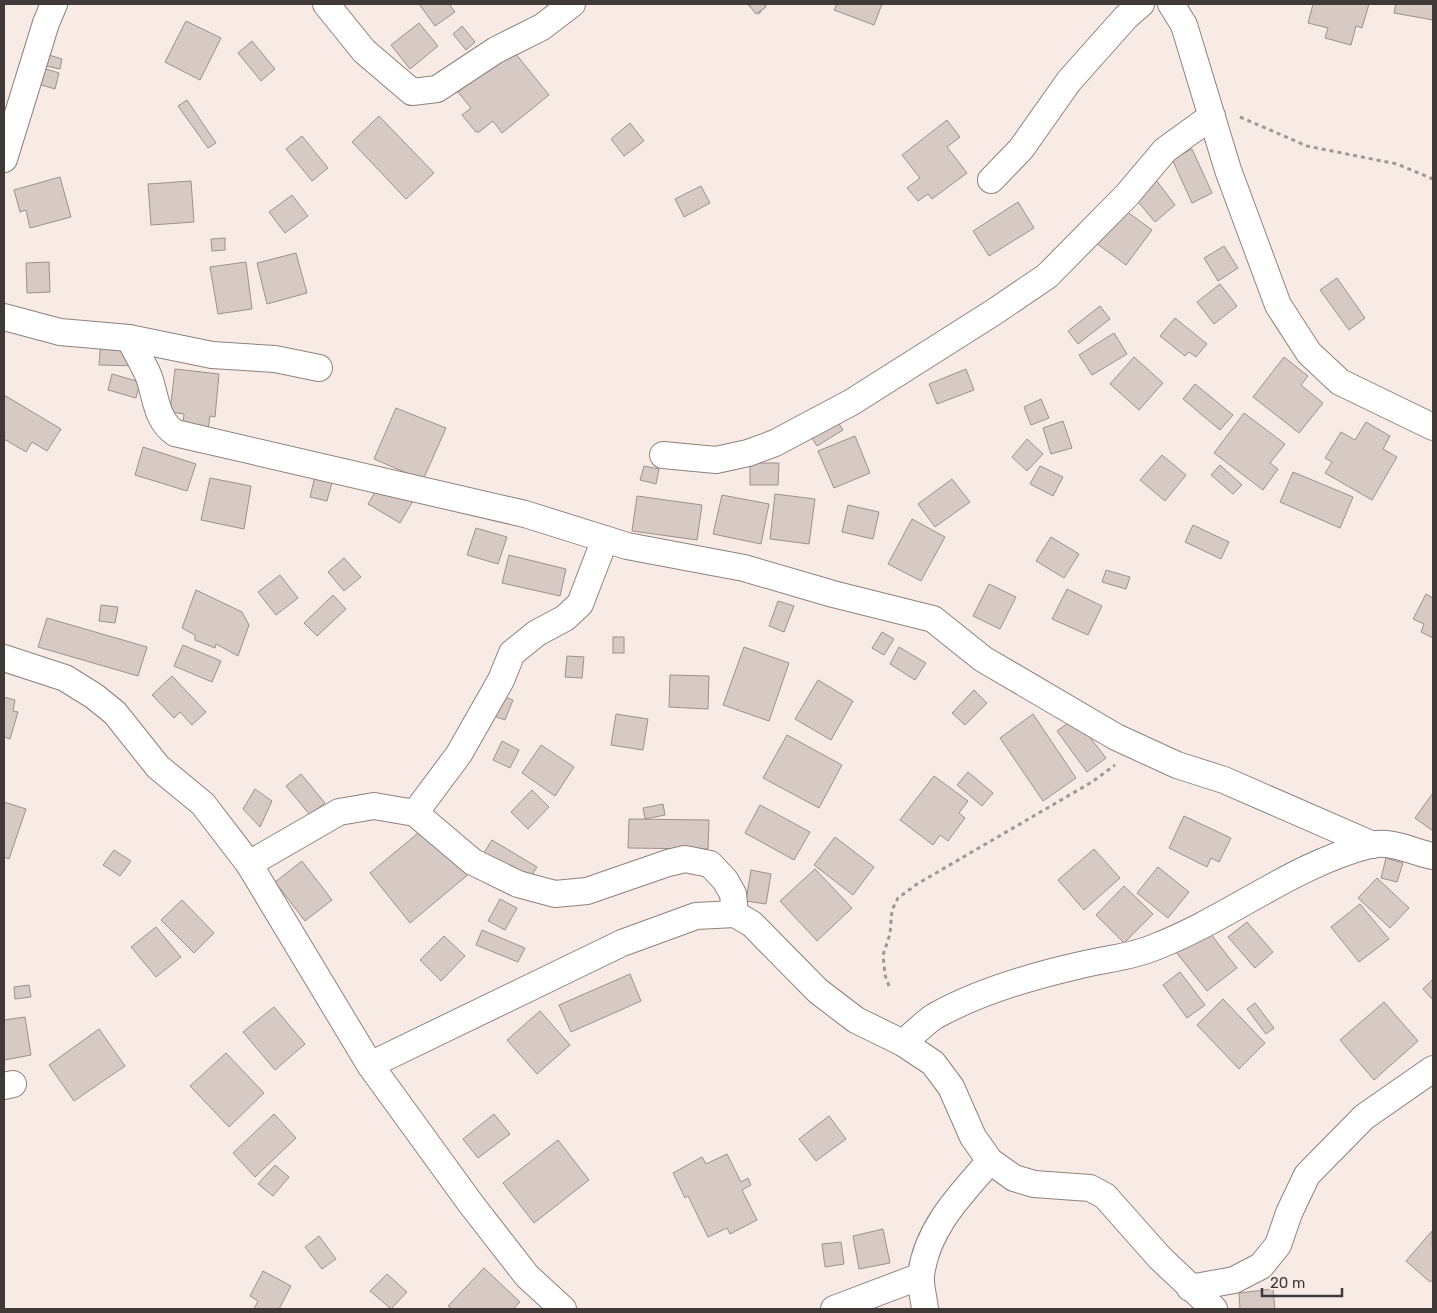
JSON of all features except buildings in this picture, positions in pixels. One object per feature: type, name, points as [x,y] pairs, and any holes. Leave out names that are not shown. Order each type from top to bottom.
[{"type":"street","points":[[4,159],[46,23],[54,4]]},
{"type":"street","points":[[326,4],[364,51],[412,92],[437,89],[496,50],[542,27],[572,4]]},
{"type":"street","points":[[991,180],[1021,149],[1069,80],[1126,17],[1141,4]]},
{"type":"street","points":[[1171,4],[1184,26],[1228,170],[1278,305],[1309,353],[1340,382],[1433,426]]},
{"type":"street","points":[[663,455],[716,460],[748,454],[775,443],[877,386],[1047,276],[1126,195],[1165,150],[1211,112]]},
{"type":"street","points":[[4,317],[60,332],[129,338],[212,355],[275,359],[319,368]]},
{"type":"street","points":[[129,338],[148,376],[160,416],[166,427],[175,433],[525,514],[627,546],[744,568],[833,594],[933,619],[983,659],[1138,748],[1177,765],[1224,780],[1373,845]]},
{"type":"street","points":[[415,813],[458,754],[501,680],[512,654],[537,633],[565,618],[580,604],[605,539]]},
{"type":"street","points":[[4,658],[66,678],[94,696],[115,713],[158,767],[203,804],[250,864],[370,1065],[471,1204],[527,1276],[563,1309]]},
{"type":"street","points":[[250,864],[339,812],[374,806],[415,813],[473,862],[518,884],[555,894],[587,892],[668,862],[685,859],[710,864],[725,880],[733,894],[735,914]]},
{"type":"street","points":[[903,1043],[934,1017],[966,1001],[1028,978],[1154,948],[1200,926],[1275,883],[1326,859],[1373,845],[1395,845],[1433,856]]},
{"type":"street","points":[[370,1065],[630,939],[696,916],[735,914],[752,924],[818,991],[856,1020],[903,1043],[932,1063],[951,1087],[973,1137],[990,1161],[1014,1178],[1034,1184],[1090,1188],[1105,1196],[1160,1258],[1214,1309]]},
{"type":"street","points":[[1190,1288],[1234,1280],[1261,1266],[1278,1245],[1289,1213],[1307,1175],[1364,1116],[1433,1069]]},
{"type":"street","points":[[925,1309],[921,1276],[929,1246],[942,1219],[990,1161]]},
{"type":"street","points":[[834,1309],[921,1276]]},
{"type":"path","points":[[1211,112],[1258,123],[1308,146],[1397,164],[1433,179]]},
{"type":"path","points":[[889,986],[885,975],[883,955],[890,934],[892,910],[898,898],[917,884],[1092,782],[1138,748]]}]
